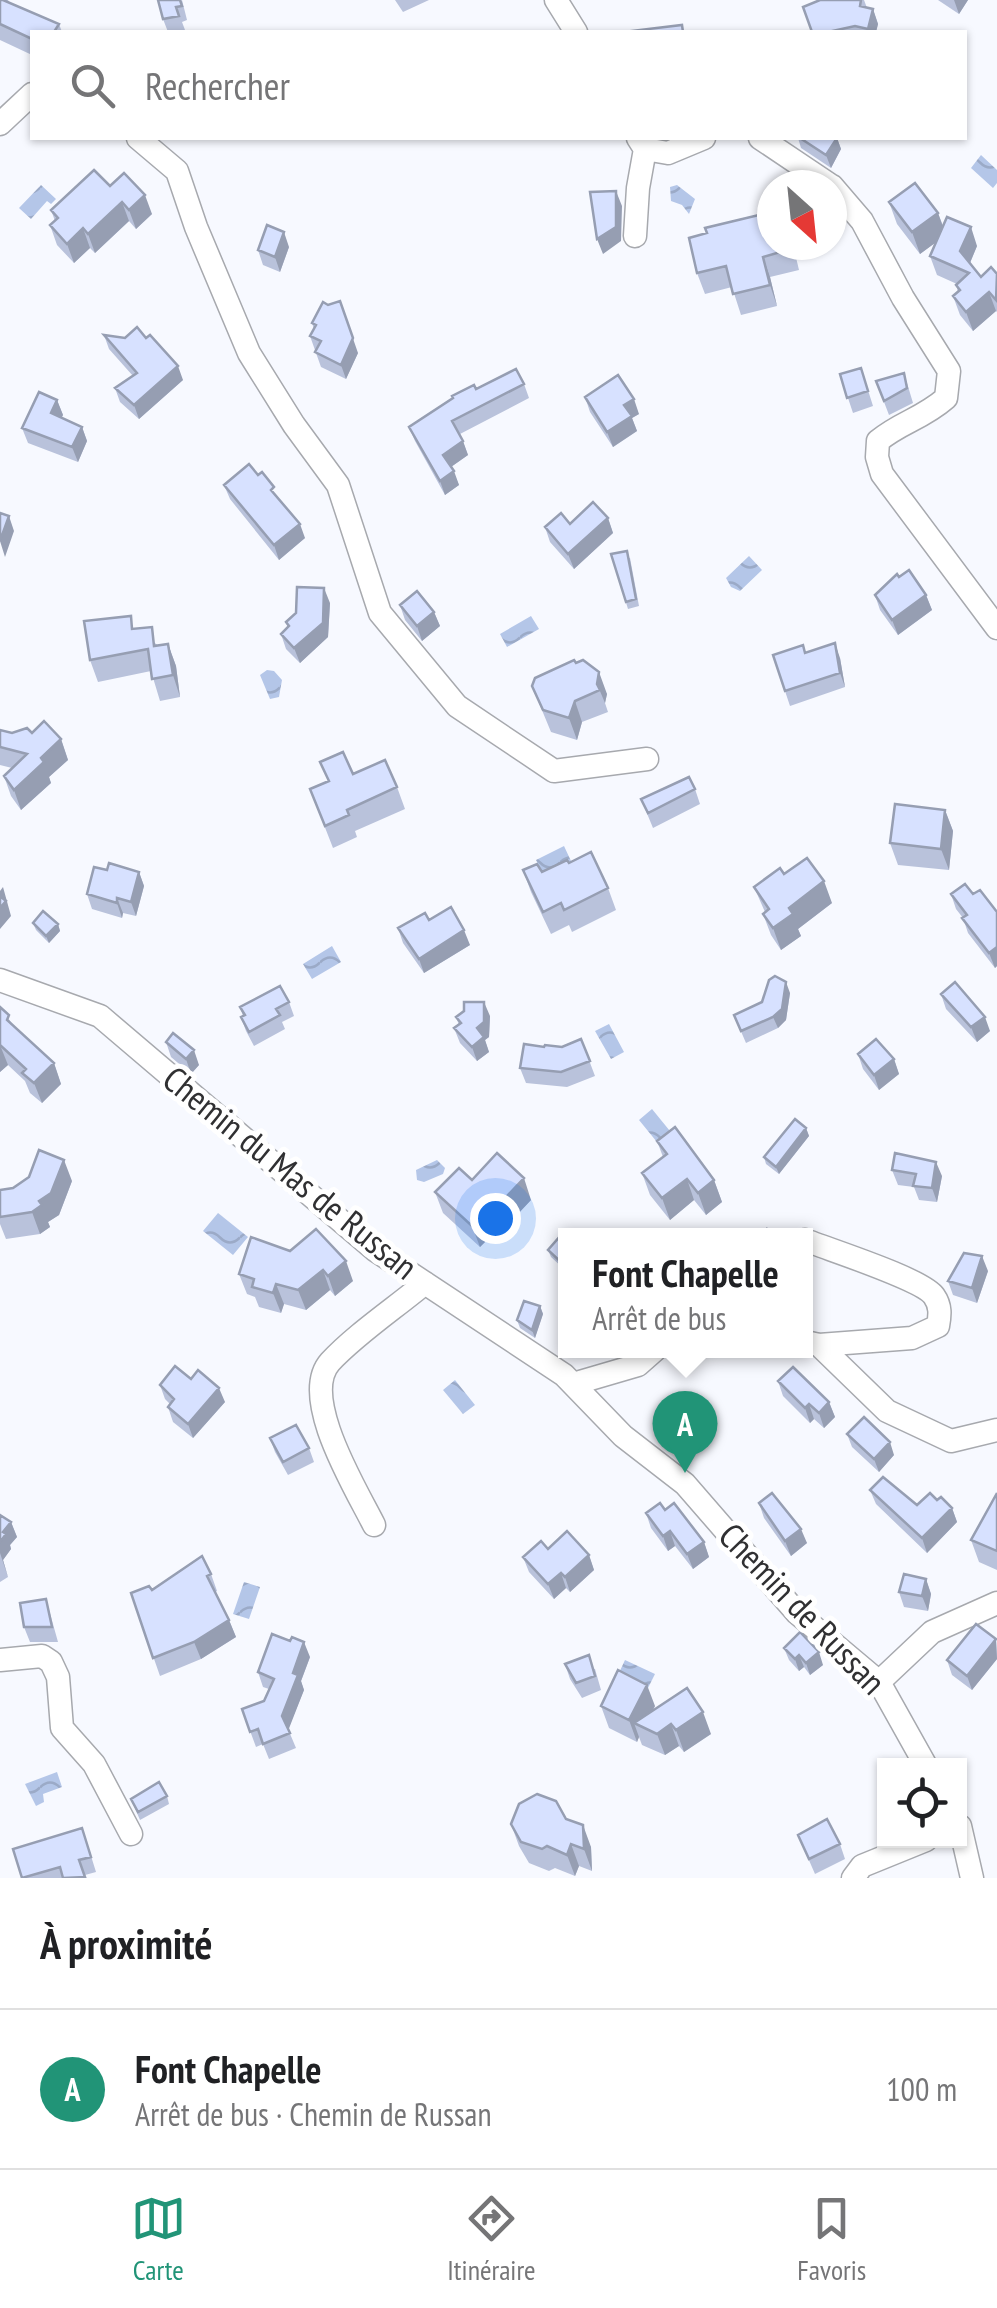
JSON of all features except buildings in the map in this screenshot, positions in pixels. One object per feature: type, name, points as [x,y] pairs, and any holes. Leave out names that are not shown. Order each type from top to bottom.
[{"type":"street","points":[[556,0],[575,30]]},
{"type":"street","points":[[0,124],[30,96]]},
{"type":"street","points":[[140,140],[177,171],[196,227],[250,353],[294,425],[338,485],[380,613],[457,706],[554,771],[646,759]]},
{"type":"street","points":[[635,236],[642,143],[668,153],[699,140]]},
{"type":"street","points":[[763,140],[807,170]]},
{"type":"street","points":[[847,205],[862,222],[949,371],[946,398],[927,415],[892,430],[878,441],[882,474],[997,628]]},
{"type":"street","name":"Chemin du Mas de Russan","points":[[0,980],[100,1016],[375,1250],[573,1384]]},
{"type":"street","points":[[813,1243],[902,1276],[933,1293],[940,1310],[938,1326],[912,1338],[813,1344]]},
{"type":"street","points":[[374,1524],[340,1458],[318,1395],[327,1364],[425,1283]]},
{"type":"street","points":[[813,1345],[886,1411],[950,1441],[997,1430]]},
{"type":"street","points":[[573,1384],[638,1365],[646,1358]]},
{"type":"street","name":"Chemin de Russan","points":[[573,1384],[623,1436],[685,1484],[797,1613],[879,1682],[922,1758]]},
{"type":"street","points":[[879,1682],[932,1632],[997,1603]]},
{"type":"street","points":[[0,1660],[42,1656],[50,1662],[58,1677],[62,1728],[94,1764],[130,1834]]},
{"type":"street","points":[[853,1878],[862,1866],[906,1848]]},
{"type":"street","points":[[965,1848],[972,1878]]},
{"type":"water","points":[[981,155],[997,170],[993,188],[971,168]]},
{"type":"water","points":[[41,185],[56,199],[51,204],[47,201],[31,219],[19,208]]},
{"type":"water","points":[[677,185],[695,199],[689,214],[682,205],[671,201],[670,187]]},
{"type":"water","points":[[749,556],[762,570],[740,591],[731,587],[726,578]]},
{"type":"water","points":[[531,616],[539,629],[507,647],[500,634]]},
{"type":"water","points":[[274,671],[282,680],[279,697],[270,699],[260,675]]},
{"type":"water","points":[[564,846],[571,861],[543,875],[536,860]]},
{"type":"water","points":[[332,946],[341,962],[312,979],[303,964]]},
{"type":"water","points":[[609,1024],[624,1052],[611,1059],[595,1031]]},
{"type":"water","points":[[652,1109],[674,1136],[661,1147],[639,1120]]},
{"type":"water","points":[[437,1160],[445,1168],[443,1174],[424,1182],[417,1180],[416,1170]]},
{"type":"water","points":[[218,1213],[248,1237],[233,1255],[203,1231]]},
{"type":"water","points":[[455,1380],[475,1405],[463,1414],[443,1390]]},
{"type":"water","points":[[244,1582],[260,1587],[249,1619],[233,1614]]},
{"type":"water","points":[[625,1660],[655,1674],[645,1694],[618,1675]]},
{"type":"water","points":[[57,1772],[62,1787],[43,1794],[44,1802],[36,1806],[25,1784]]},
{"type":"place","name":"Font Chapelle","points":[[685,1473]]}]
